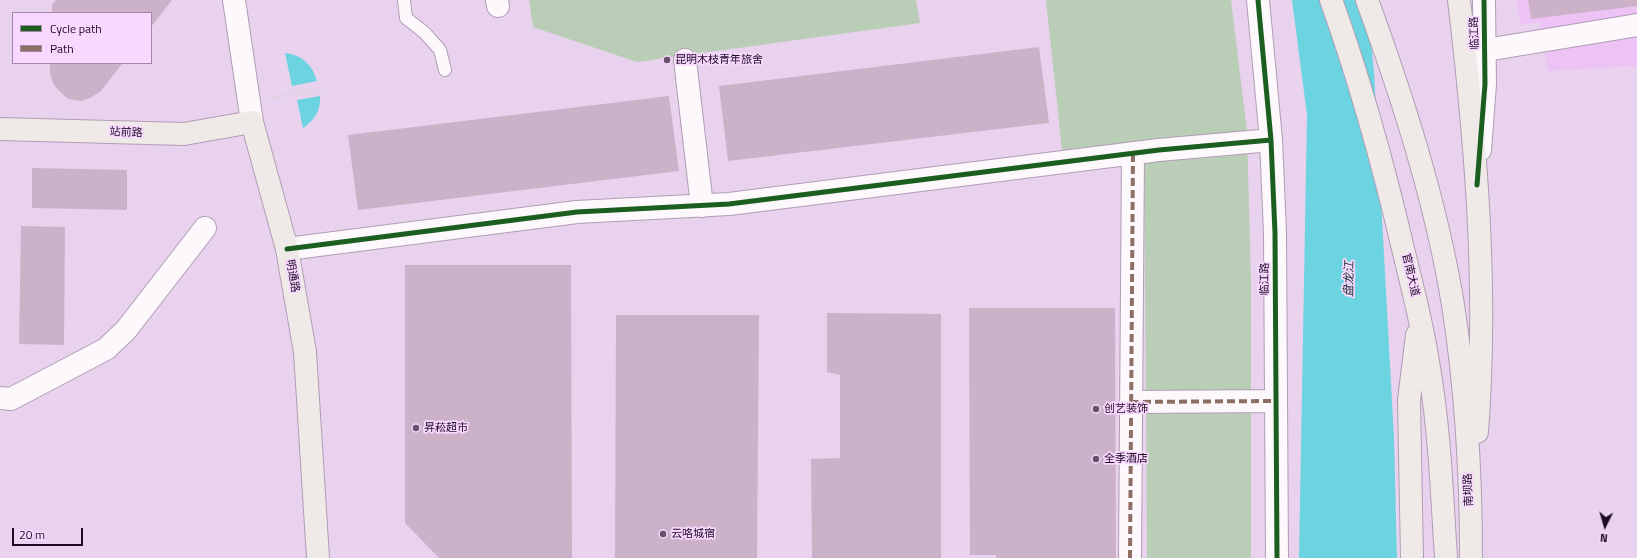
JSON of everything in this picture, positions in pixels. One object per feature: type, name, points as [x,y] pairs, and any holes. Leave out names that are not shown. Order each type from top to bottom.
[{"type":"main road","name":"官南大道","points":[[1332,0],[1369,113],[1397,220],[1419,314],[1432,390],[1442,495],[1446,558]]},
{"type":"main road","name":"南坝路","points":[[1368,0],[1422,167],[1439,234],[1453,304],[1466,421],[1471,516],[1471,558]]},
{"type":"main road","points":[[1459,0],[1477,185],[1482,303],[1481,381],[1471,558]]},
{"type":"main road","name":"站前路","points":[[0,129],[184,134],[250,112]]},
{"type":"main road","name":"明通路","points":[[250,112],[287,249],[305,352],[318,558]]},
{"type":"main road","points":[[1412,558],[1410,400],[1419,314]]},
{"type":"street","name":"明通路","points":[[234,0],[250,112]]},
{"type":"street","name":"临江路","points":[[1258,0],[1271,140],[1275,233],[1277,558]]},
{"type":"street","name":"临江路","points":[[1477,185],[1485,96],[1486,50],[1484,0]]},
{"type":"street","points":[[1486,50],[1637,25]]},
{"type":"street","points":[[685,60],[702,206]]},
{"type":"street","points":[[287,249],[577,212],[729,204],[1133,153],[1271,140]]},
{"type":"street","points":[[1130,558],[1133,153]]},
{"type":"street","points":[[0,398],[11,399],[106,349],[126,330],[205,228]]},
{"type":"street","points":[[1131,402],[1276,401]]},
{"type":"lane","points":[[404,0],[406,18],[425,33],[440,50],[445,70]]},
{"type":"path","points":[[250,112],[326,88]]},
{"type":"shaded area","points":[[1517,0],[1637,0],[1637,66],[1548,71],[1540,22],[1520,25]]},
{"type":"green space","points":[[529,0],[916,0],[920,23],[637,62],[533,27]]},
{"type":"green space","points":[[1046,0],[1231,0],[1247,131],[1251,282],[1251,558],[1147,558],[1144,142],[1062,150]]},
{"type":"water","name":"盘龙江","points":[[1292,0],[1367,0],[1374,72],[1394,438],[1397,558],[1299,558],[1307,115]]},
{"type":"water","points":[[285,53],[291,54],[306,61],[317,81],[292,86]]},
{"type":"water","points":[[320,96],[318,110],[314,118],[303,128],[297,100]]},
{"type":"building","points":[[56,0],[172,0],[152,26],[152,12],[52,12],[52,5]]},
{"type":"building","points":[[1528,0],[1637,0],[1637,6],[1531,19]]},
{"type":"building","points":[[1039,47],[1049,123],[728,161],[719,86]]},
{"type":"building","points":[[50,64],[122,64],[100,92],[82,101],[67,98],[53,83],[50,73]]},
{"type":"building","points":[[669,96],[679,171],[358,210],[348,135]]},
{"type":"building","points":[[32,168],[127,170],[127,210],[32,208]]},
{"type":"building","points":[[21,226],[65,227],[64,345],[19,344]]},
{"type":"building","points":[[405,265],[571,265],[572,558],[439,558],[405,523]]},
{"type":"building","points":[[969,308],[1115,308],[1116,558],[996,558],[996,555],[970,555]]},
{"type":"building","points":[[827,313],[941,314],[941,558],[812,558],[811,459],[840,458],[840,375],[827,372]]},
{"type":"building","points":[[616,315],[759,315],[757,558],[615,558]]},
{"type":"marked path","points":[[1130,558],[1133,153]]},
{"type":"marked path","points":[[1131,402],[1276,401]]},
{"type":"cycle path","points":[[1258,0],[1271,140],[1275,233],[1277,558]]},
{"type":"cycle path","points":[[1477,185],[1485,84],[1484,0]]},
{"type":"cycle path","points":[[287,249],[577,212],[729,204],[1159,150],[1271,140]]},
{"type":"place","name":"昆明木枝青年旅舍","points":[[667,60]]},
{"type":"place","name":"创艺装饰","points":[[1096,409]]},
{"type":"place","name":"昇菘超市","points":[[416,428]]},
{"type":"place","name":"全季酒店","points":[[1096,459]]},
{"type":"place","name":"云咯城宿","points":[[663,534]]}]
